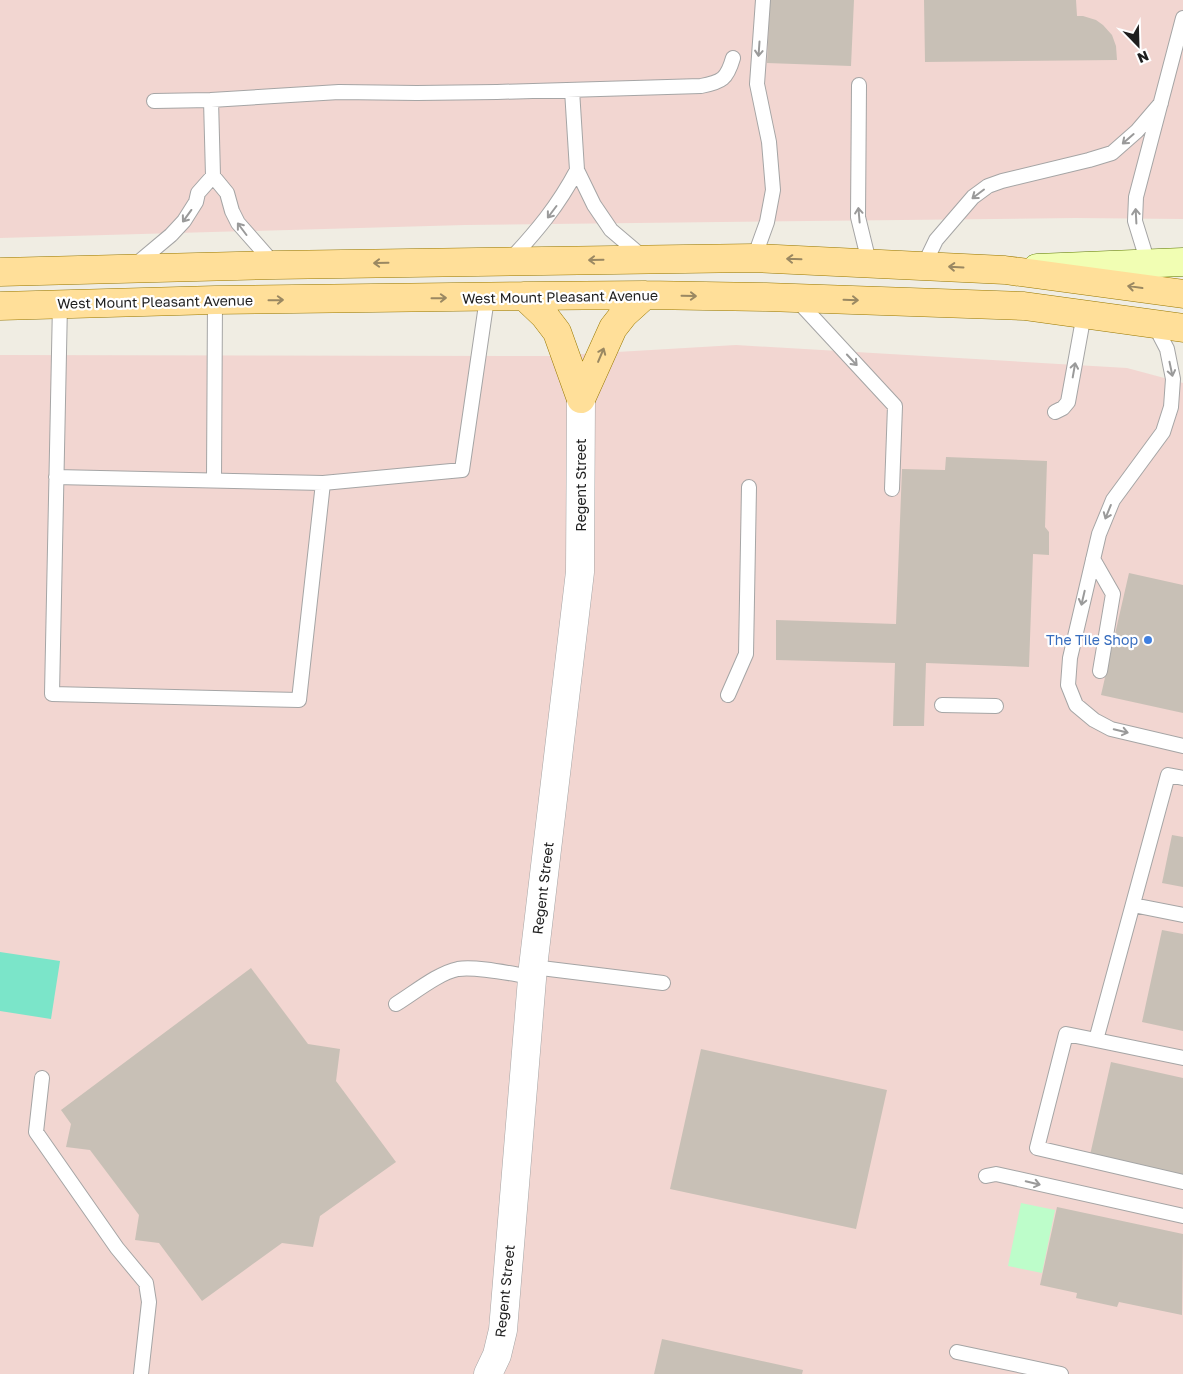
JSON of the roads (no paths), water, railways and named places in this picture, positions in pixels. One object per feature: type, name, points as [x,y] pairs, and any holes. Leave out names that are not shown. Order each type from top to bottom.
[{"type":"main road","points":[[0,272],[275,265],[754,258],[1005,270],[1183,294]]},
{"type":"main road","points":[[581,399],[613,328],[624,314],[645,295]]},
{"type":"main road","name":"West Mount Pleasant Avenue","points":[[0,306],[215,300],[645,295],[1024,306],[1183,328]]},
{"type":"main road","points":[[524,296],[544,315],[557,332],[581,399]]},
{"type":"street","points":[[1005,270],[1183,262]]},
{"type":"street","name":"Regent Street","points":[[488,1374],[497,1355],[503,1330],[533,972],[580,572],[581,399]]},
{"type":"lane","points":[[754,258],[768,222],[773,190],[769,142],[757,84],[763,0]]},
{"type":"lane","points":[[1148,263],[1136,221],[1136,197],[1183,18]]},
{"type":"lane","points":[[154,101],[211,100],[339,92],[417,93],[701,86],[717,83],[729,73],[733,58]]},
{"type":"lane","points":[[859,85],[858,217],[869,262]]},
{"type":"lane","points":[[572,90],[577,170],[594,204],[611,230],[644,259]]},
{"type":"lane","points":[[211,100],[213,176],[227,193],[232,211],[238,223],[275,265]]},
{"type":"lane","points":[[924,265],[936,240],[973,197],[988,186],[1112,153],[1137,131],[1161,103]]},
{"type":"lane","points":[[508,261],[538,230],[563,196],[577,170]]},
{"type":"lane","points":[[130,269],[184,222],[196,202],[198,193],[213,176]]},
{"type":"lane","points":[[56,477],[323,483],[462,470],[487,298]]},
{"type":"lane","points":[[795,298],[895,406],[892,489]]},
{"type":"lane","points":[[214,480],[215,300]]},
{"type":"lane","points":[[60,304],[52,694],[299,700],[323,483]]},
{"type":"lane","points":[[1055,412],[1063,408],[1068,402],[1084,314]]},
{"type":"lane","points":[[1154,324],[1167,349],[1173,379],[1172,407],[1163,432],[1112,500],[1099,534],[1070,658],[1068,685],[1076,705],[1094,720],[1112,729],[1183,746]]},
{"type":"lane","points":[[728,695],[746,654],[749,487]]},
{"type":"lane","points":[[1093,559],[1112,594],[1100,671]]},
{"type":"lane","points":[[942,704],[996,706]]},
{"type":"lane","points":[[1096,1040],[1168,775],[1183,778]]},
{"type":"lane","points":[[1133,905],[1183,915]]},
{"type":"lane","points":[[396,1004],[440,976],[458,970],[533,972],[664,983]]},
{"type":"lane","points":[[1183,1058],[1066,1034],[1037,1148],[1183,1182]]},
{"type":"lane","points":[[42,1078],[36,1132],[116,1248],[146,1283],[149,1302],[141,1374]]},
{"type":"lane","points":[[986,1176],[996,1174],[1183,1216]]},
{"type":"lane","points":[[957,1352],[1061,1374]]},
{"type":"place","name":"The Tile Shop","points":[[1148,640]]}]
